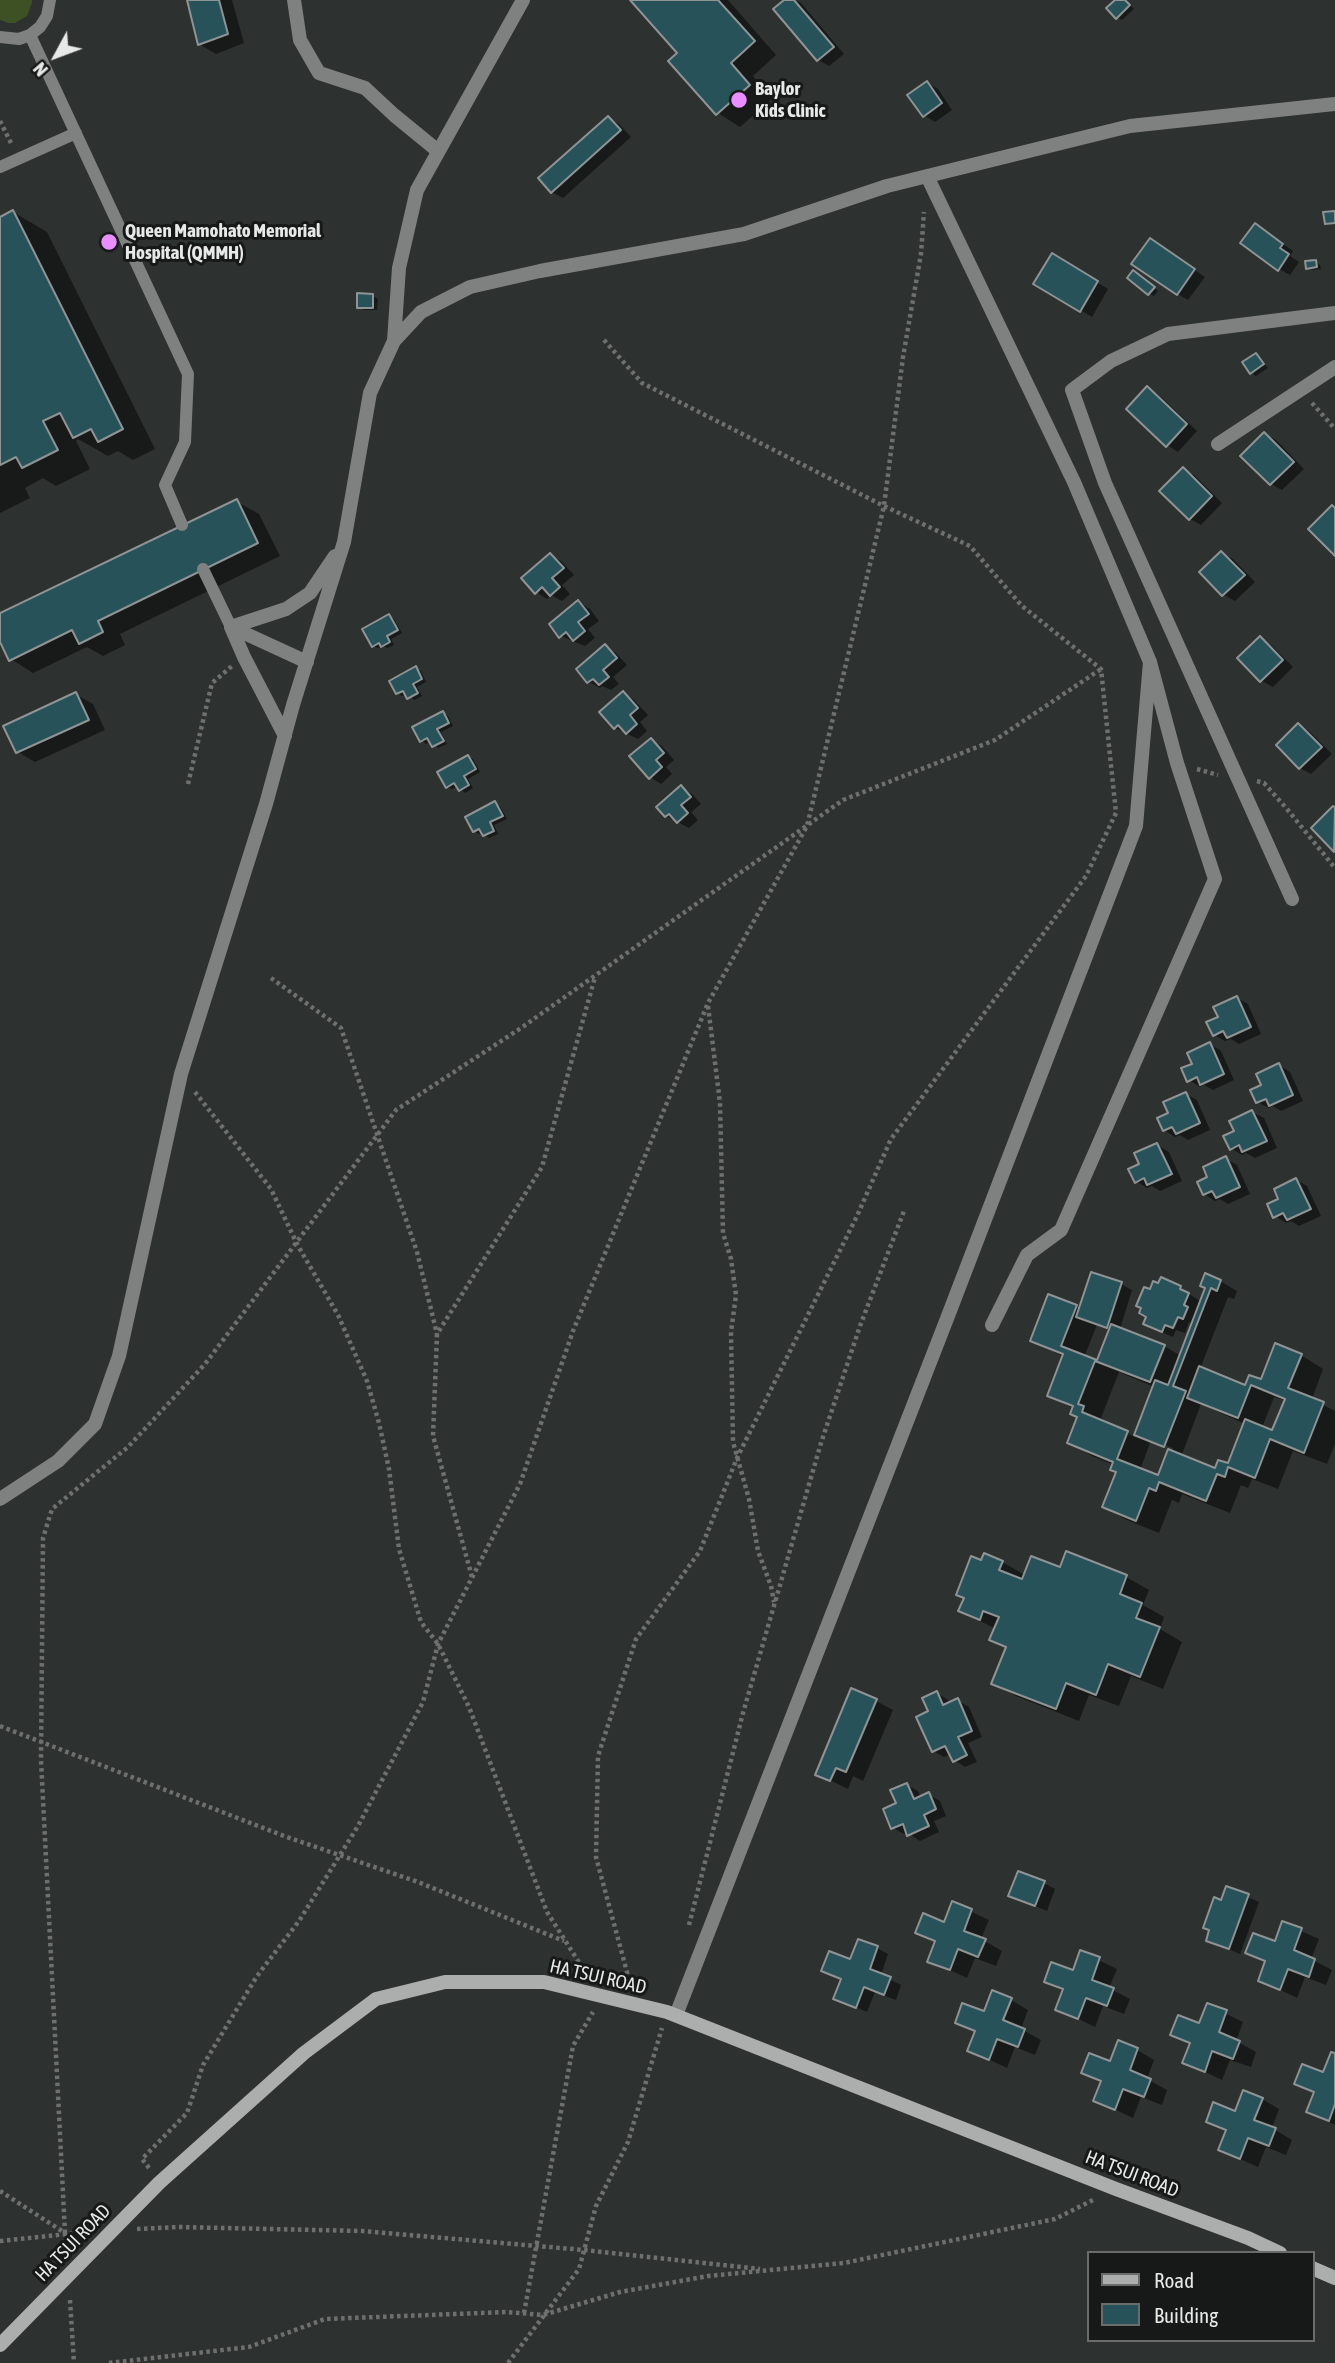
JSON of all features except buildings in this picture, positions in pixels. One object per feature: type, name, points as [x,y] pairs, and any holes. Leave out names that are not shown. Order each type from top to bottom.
[{"type":"street","points":[[294,0],[300,40],[319,73],[365,88],[438,151]]},
{"type":"street","points":[[394,341],[399,268],[417,190],[523,0]]},
{"type":"street","points":[[0,1499],[58,1461],[95,1424],[119,1356],[181,1074],[266,804],[344,542],[370,393],[394,341],[421,312],[470,287],[540,271],[744,234],[887,186],[1130,126],[1335,104]]},
{"type":"street","points":[[927,176],[1074,482],[1150,662],[1177,763],[1215,880],[1060,1230],[1027,1255],[992,1325]]},
{"type":"street","points":[[1292,899],[1105,483],[1072,390],[1111,361],[1168,334],[1335,313]]},
{"type":"street","points":[[1217,444],[1335,367]]},
{"type":"street","points":[[231,627],[286,609],[310,593],[344,542]]},
{"type":"street","points":[[231,627],[285,736]]},
{"type":"street","points":[[231,627],[307,662]]},
{"type":"street","points":[[672,2013],[948,1316],[1136,826],[1150,662]]},
{"type":"street","name":"HA TSUI ROAD","points":[[0,2345],[159,2183],[304,2053],[376,1999],[445,1982],[544,1982],[601,1998],[672,2013],[1276,2251]]},
{"type":"street","points":[[1314,2269],[1335,2278]]},
{"type":"lane","points":[[0,37],[19,39],[30,35],[40,27],[47,16],[50,0]]},
{"type":"lane","points":[[30,35],[188,374],[185,442],[165,485],[182,525]]},
{"type":"lane","points":[[0,167],[76,133]]},
{"type":"lane","points":[[203,569],[231,627]]},
{"type":"path","points":[[0,121],[19,159]]},
{"type":"path","points":[[159,2183],[142,2159],[187,2113],[203,2065],[257,1976],[299,1921],[358,1826],[423,1702],[438,1644],[520,1484],[573,1331],[708,1003],[807,826],[884,506],[903,357],[921,254],[927,176]]},
{"type":"path","points":[[604,340],[642,383],[884,506],[970,546],[1022,606],[1101,669],[1116,813],[1086,876],[891,1139],[857,1216],[737,1458],[700,1550],[636,1639],[598,1756],[596,1857],[635,2005]]},
{"type":"path","points":[[1299,391],[1335,429]]},
{"type":"path","points":[[188,783],[212,683],[244,657]]},
{"type":"path","points":[[65,2233],[41,1742],[43,1538],[52,1509],[128,1447],[205,1364],[396,1110],[595,977],[843,800],[995,740],[1101,669]]},
{"type":"path","points":[[437,1334],[542,1167],[595,977]]},
{"type":"path","points":[[271,978],[341,1028],[417,1252],[437,1334],[433,1436],[472,1577]]},
{"type":"path","points":[[708,1003],[720,1103],[723,1233],[731,1259],[736,1295],[731,1332],[733,1442],[749,1499],[758,1550],[775,1602]]},
{"type":"path","points":[[181,1074],[271,1189],[297,1244],[338,1315],[367,1381],[389,1469],[398,1549],[421,1622],[438,1644],[469,1707],[547,1912],[601,1998],[573,2046],[524,2313]]},
{"type":"path","points":[[687,1934],[743,1713],[821,1443],[860,1326],[904,1211]]},
{"type":"path","points":[[0,1726],[284,1836],[418,1882],[565,1941]]},
{"type":"path","points":[[508,2363],[579,2269],[596,2206],[628,2142],[672,2013]]},
{"type":"path","points":[[109,2363],[249,2347],[325,2319],[507,2312],[543,2315],[620,2292],[708,2277],[844,2263],[1055,2219],[1116,2189]]},
{"type":"path","points":[[0,2241],[65,2233],[178,2227],[362,2231],[584,2250],[772,2270]]},
{"type":"green space","points":[[0,0],[32,0],[32,3],[27,16],[15,23],[8,23],[0,20]]},
{"type":"place","name":"Baylor Kids Clinic","points":[[739,100]]},
{"type":"place","name":"Queen Mamohato Memorial Hospital (QMMH)","points":[[109,242]]}]
